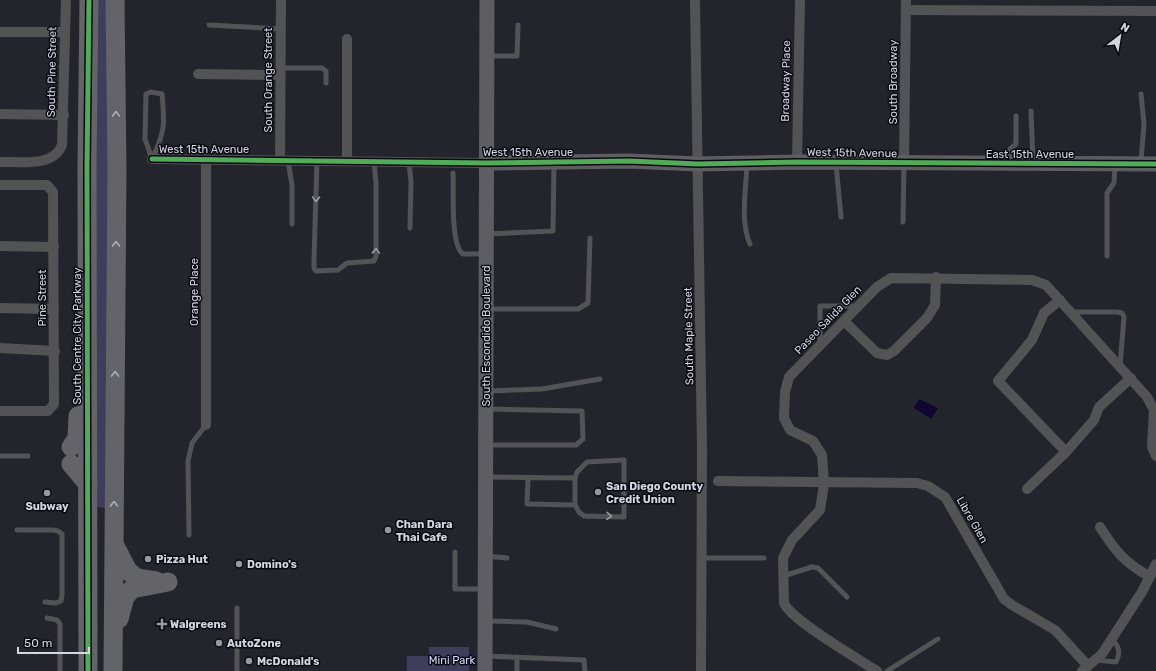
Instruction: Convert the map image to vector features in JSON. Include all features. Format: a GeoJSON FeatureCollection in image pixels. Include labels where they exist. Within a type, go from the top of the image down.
{"type":"FeatureCollection","features":[{"type":"Feature","properties":{"kind":"highway","name":"South Centre City Parkway"},"geometry":{"type":"LineString","coordinates":[[88,671],[87,295],[90,0]]}},
{"type":"Feature","properties":{"kind":"highway"},"geometry":{"type":"LineString","coordinates":[[113,671],[117,169],[115,0]]}},
{"type":"Feature","properties":{"kind":"highway"},"geometry":{"type":"LineString","coordinates":[[87,295],[79,362],[78,438],[71,456],[88,484]]}},
{"type":"Feature","properties":{"kind":"highway"},"geometry":{"type":"LineString","coordinates":[[113,543],[128,571],[137,578],[168,582],[132,589],[125,597],[113,640]]}},
{"type":"Feature","properties":{"kind":"street","name":"South Pine Street"},"geometry":{"type":"LineString","coordinates":[[0,162],[38,161],[51,158],[59,153],[62,145],[64,115],[66,0]]}},
{"type":"Feature","properties":{"kind":"street","name":"South Orange Street"},"geometry":{"type":"LineString","coordinates":[[280,0],[280,72],[284,159]]}},
{"type":"Feature","properties":{"kind":"street","name":"South Escondido Boulevard"},"geometry":{"type":"LineString","coordinates":[[485,664],[488,0]]}},
{"type":"Feature","properties":{"kind":"street","name":"South Maple Street"},"geometry":{"type":"LineString","coordinates":[[695,0],[702,448],[701,671]]}},
{"type":"Feature","properties":{"kind":"street","name":"Broadway Place"},"geometry":{"type":"LineString","coordinates":[[797,162],[800,0]]}},
{"type":"Feature","properties":{"kind":"street","name":"South Broadway"},"geometry":{"type":"LineString","coordinates":[[904,164],[906,0]]}},
{"type":"Feature","properties":{"kind":"street"},"geometry":{"type":"LineString","coordinates":[[1136,0],[1136,11]]}},
{"type":"Feature","properties":{"kind":"street"},"geometry":{"type":"LineString","coordinates":[[906,10],[1156,11]]}},
{"type":"Feature","properties":{"kind":"street"},"geometry":{"type":"LineString","coordinates":[[0,32],[65,32]]}},
{"type":"Feature","properties":{"kind":"street"},"geometry":{"type":"LineString","coordinates":[[346,39],[347,161]]}},
{"type":"Feature","properties":{"kind":"street"},"geometry":{"type":"LineString","coordinates":[[198,74],[280,72]]}},
{"type":"Feature","properties":{"kind":"street"},"geometry":{"type":"LineString","coordinates":[[0,114],[64,115]]}},
{"type":"Feature","properties":{"kind":"street","name":"West 15th Avenue"},"geometry":{"type":"LineString","coordinates":[[152,159],[284,159],[487,163],[629,161],[698,164],[797,162],[904,164]]}},
{"type":"Feature","properties":{"kind":"street","name":"Orange Place"},"geometry":{"type":"LineString","coordinates":[[206,159],[206,425]]}},
{"type":"Feature","properties":{"kind":"street","name":"East 15th Avenue"},"geometry":{"type":"LineString","coordinates":[[904,164],[1156,164]]}},
{"type":"Feature","properties":{"kind":"street","name":"Pine Street"},"geometry":{"type":"LineString","coordinates":[[0,185],[48,186],[53,192],[55,351],[54,404],[48,411],[0,411]]}},
{"type":"Feature","properties":{"kind":"street"},"geometry":{"type":"LineString","coordinates":[[0,246],[54,247]]}},
{"type":"Feature","properties":{"kind":"street","name":"Paseo Salida Glen"},"geometry":{"type":"LineString","coordinates":[[877,671],[801,621],[787,609],[784,603],[783,558],[792,540],[820,510],[824,484],[822,455],[813,441],[790,430],[784,418],[785,392],[789,377],[877,287],[891,278],[1032,280],[1046,285],[1147,396],[1154,410],[1152,447],[1156,456]]}},
{"type":"Feature","properties":{"kind":"street"},"geometry":{"type":"LineString","coordinates":[[844,321],[877,354],[887,355],[894,351],[927,318],[934,305],[936,278]]}},
{"type":"Feature","properties":{"kind":"street"},"geometry":{"type":"LineString","coordinates":[[1060,300],[1044,313],[1032,340],[998,381],[1066,452]]}},
{"type":"Feature","properties":{"kind":"street"},"geometry":{"type":"LineString","coordinates":[[0,308],[54,309]]}},
{"type":"Feature","properties":{"kind":"street"},"geometry":{"type":"LineString","coordinates":[[0,348],[55,351]]}},
{"type":"Feature","properties":{"kind":"street"},"geometry":{"type":"LineString","coordinates":[[1027,489],[1066,452],[1094,420],[1099,407],[1131,378]]}},
{"type":"Feature","properties":{"kind":"street","name":"Libre Glen"},"geometry":{"type":"LineString","coordinates":[[718,481],[824,484],[917,483],[928,486],[945,497],[1004,599],[1012,606],[1054,630],[1088,666]]}},
{"type":"Feature","properties":{"kind":"street"},"geometry":{"type":"LineString","coordinates":[[1100,527],[1116,552],[1132,567],[1150,577]]}},
{"type":"Feature","properties":{"kind":"street"},"geometry":{"type":"LineString","coordinates":[[1088,666],[1102,654],[1142,592],[1156,564]]}},
{"type":"Feature","properties":{"kind":"lane"},"geometry":{"type":"LineString","coordinates":[[209,25],[280,29]]}},
{"type":"Feature","properties":{"kind":"lane"},"geometry":{"type":"LineString","coordinates":[[487,56],[517,56],[518,25]]}},
{"type":"Feature","properties":{"kind":"lane"},"geometry":{"type":"LineString","coordinates":[[280,72],[322,68],[326,71],[326,83]]}},
{"type":"Feature","properties":{"kind":"lane"},"geometry":{"type":"LineString","coordinates":[[151,92],[162,94],[164,132],[152,159],[145,139],[146,94],[151,92]]}},
{"type":"Feature","properties":{"kind":"lane"},"geometry":{"type":"LineString","coordinates":[[1141,94],[1144,124],[1141,164]]}},
{"type":"Feature","properties":{"kind":"lane"},"geometry":{"type":"LineString","coordinates":[[1032,111],[1034,164]]}},
{"type":"Feature","properties":{"kind":"lane"},"geometry":{"type":"LineString","coordinates":[[1010,164],[1010,149],[1016,144],[1016,116]]}},
{"type":"Feature","properties":{"kind":"lane"},"geometry":{"type":"LineString","coordinates":[[284,159],[292,185],[292,224]]}},
{"type":"Feature","properties":{"kind":"lane"},"geometry":{"type":"LineString","coordinates":[[317,160],[314,259],[314,268],[316,271],[338,270],[347,263],[374,261],[376,256],[376,183],[374,161]]}},
{"type":"Feature","properties":{"kind":"lane"},"geometry":{"type":"LineString","coordinates":[[409,162],[411,182],[410,228]]}},
{"type":"Feature","properties":{"kind":"lane"},"geometry":{"type":"LineString","coordinates":[[487,234],[553,231],[554,162]]}},
{"type":"Feature","properties":{"kind":"lane"},"geometry":{"type":"LineString","coordinates":[[747,163],[745,219],[747,237],[750,244]]}},
{"type":"Feature","properties":{"kind":"lane"},"geometry":{"type":"LineString","coordinates":[[836,163],[841,217]]}},
{"type":"Feature","properties":{"kind":"lane"},"geometry":{"type":"LineString","coordinates":[[903,222],[904,164]]}},
{"type":"Feature","properties":{"kind":"lane"},"geometry":{"type":"LineString","coordinates":[[1107,256],[1107,192],[1114,183],[1115,164]]}},
{"type":"Feature","properties":{"kind":"lane"},"geometry":{"type":"LineString","coordinates":[[453,173],[454,226],[457,246],[461,252],[468,255],[487,254]]}},
{"type":"Feature","properties":{"kind":"lane"},"geometry":{"type":"LineString","coordinates":[[487,309],[578,310],[588,303],[590,238]]}},
{"type":"Feature","properties":{"kind":"lane"},"geometry":{"type":"LineString","coordinates":[[820,345],[820,306],[859,306]]}},
{"type":"Feature","properties":{"kind":"lane"},"geometry":{"type":"LineString","coordinates":[[1071,312],[1122,313],[1124,318],[1120,366]]}},
{"type":"Feature","properties":{"kind":"lane"},"geometry":{"type":"LineString","coordinates":[[486,392],[542,389],[600,379]]}},
{"type":"Feature","properties":{"kind":"lane"},"geometry":{"type":"LineString","coordinates":[[486,409],[582,411],[583,439],[576,445],[486,445]]}},
{"type":"Feature","properties":{"kind":"lane"},"geometry":{"type":"LineString","coordinates":[[189,535],[188,461],[192,443],[206,425]]}},
{"type":"Feature","properties":{"kind":"lane"},"geometry":{"type":"LineString","coordinates":[[0,456],[28,456]]}},
{"type":"Feature","properties":{"kind":"lane"},"geometry":{"type":"LineString","coordinates":[[624,460],[624,517],[584,516],[579,512],[576,506],[575,478],[577,472],[587,462],[624,460]]}},
{"type":"Feature","properties":{"kind":"lane"},"geometry":{"type":"LineString","coordinates":[[486,477],[575,478]]}},
{"type":"Feature","properties":{"kind":"lane"},"geometry":{"type":"LineString","coordinates":[[528,478],[527,504],[576,506]]}},
{"type":"Feature","properties":{"kind":"lane"},"geometry":{"type":"LineString","coordinates":[[17,530],[53,530],[62,534],[61,601],[56,603],[45,602]]}},
{"type":"Feature","properties":{"kind":"lane"},"geometry":{"type":"LineString","coordinates":[[455,552],[455,589],[485,589]]}},
{"type":"Feature","properties":{"kind":"lane"},"geometry":{"type":"LineString","coordinates":[[485,556],[507,558]]}},
{"type":"Feature","properties":{"kind":"lane"},"geometry":{"type":"LineString","coordinates":[[702,558],[764,558]]}},
{"type":"Feature","properties":{"kind":"lane"},"geometry":{"type":"LineString","coordinates":[[783,576],[812,567],[818,568],[847,597]]}},
{"type":"Feature","properties":{"kind":"lane"},"geometry":{"type":"LineString","coordinates":[[237,671],[238,608]]}},
{"type":"Feature","properties":{"kind":"lane"},"geometry":{"type":"LineString","coordinates":[[47,618],[58,620],[60,624],[60,671]]}},
{"type":"Feature","properties":{"kind":"lane"},"geometry":{"type":"LineString","coordinates":[[485,621],[527,622],[556,629]]}},
{"type":"Feature","properties":{"kind":"lane"},"geometry":{"type":"LineString","coordinates":[[887,671],[938,639]]}},
{"type":"Feature","properties":{"kind":"lane"},"geometry":{"type":"LineString","coordinates":[[1088,666],[1116,662],[1120,650],[1118,644],[1111,639]]}},
{"type":"Feature","properties":{"kind":"lane"},"geometry":{"type":"LineString","coordinates":[[485,664],[517,657],[584,660],[585,671]]}},
{"type":"Feature","properties":{"kind":"lane"},"geometry":{"type":"LineString","coordinates":[[517,657],[517,671]]}},
{"type":"Feature","properties":{"kind":"green space"},"geometry":{"type":"Polygon","coordinates":[[[95,0],[107,0],[109,22],[108,508],[93,507],[95,0]]]}},
{"type":"Feature","properties":{"kind":"green space","name":"Mini Park"},"geometry":{"type":"Polygon","coordinates":[[[429,647],[469,647],[469,671],[407,671],[407,656],[429,656],[429,647]]]}},
{"type":"Feature","properties":{"kind":"shaded area"},"geometry":{"type":"Polygon","coordinates":[[[919,399],[938,408],[931,419],[914,408],[919,399]]]}},
{"type":"Feature","properties":{"kind":"cycle path"},"geometry":{"type":"LineString","coordinates":[[88,671],[87,167],[89,0]]}},
{"type":"Feature","properties":{"kind":"cycle path"},"geometry":{"type":"LineString","coordinates":[[152,159],[487,163],[629,161],[698,164],[797,162],[1156,164]]}},
{"type":"Feature","properties":{"kind":"place","name":"San Diego County Credit Union"},"geometry":{"type":"Point","coordinates":[598,492]}},
{"type":"Feature","properties":{"kind":"place","name":"Subway"},"geometry":{"type":"Point","coordinates":[47,493]}},
{"type":"Feature","properties":{"kind":"place","name":"Chan Dara Thai Cafe"},"geometry":{"type":"Point","coordinates":[388,530]}},
{"type":"Feature","properties":{"kind":"place","name":"Pizza Hut"},"geometry":{"type":"Point","coordinates":[148,559]}},
{"type":"Feature","properties":{"kind":"place","name":"Domino's"},"geometry":{"type":"Point","coordinates":[239,564]}},
{"type":"Feature","properties":{"kind":"place","name":"Walgreens"},"geometry":{"type":"Point","coordinates":[162,624]}},
{"type":"Feature","properties":{"kind":"place","name":"AutoZone"},"geometry":{"type":"Point","coordinates":[219,643]}},
{"type":"Feature","properties":{"kind":"place","name":"McDonald's"},"geometry":{"type":"Point","coordinates":[249,661]}}]}
